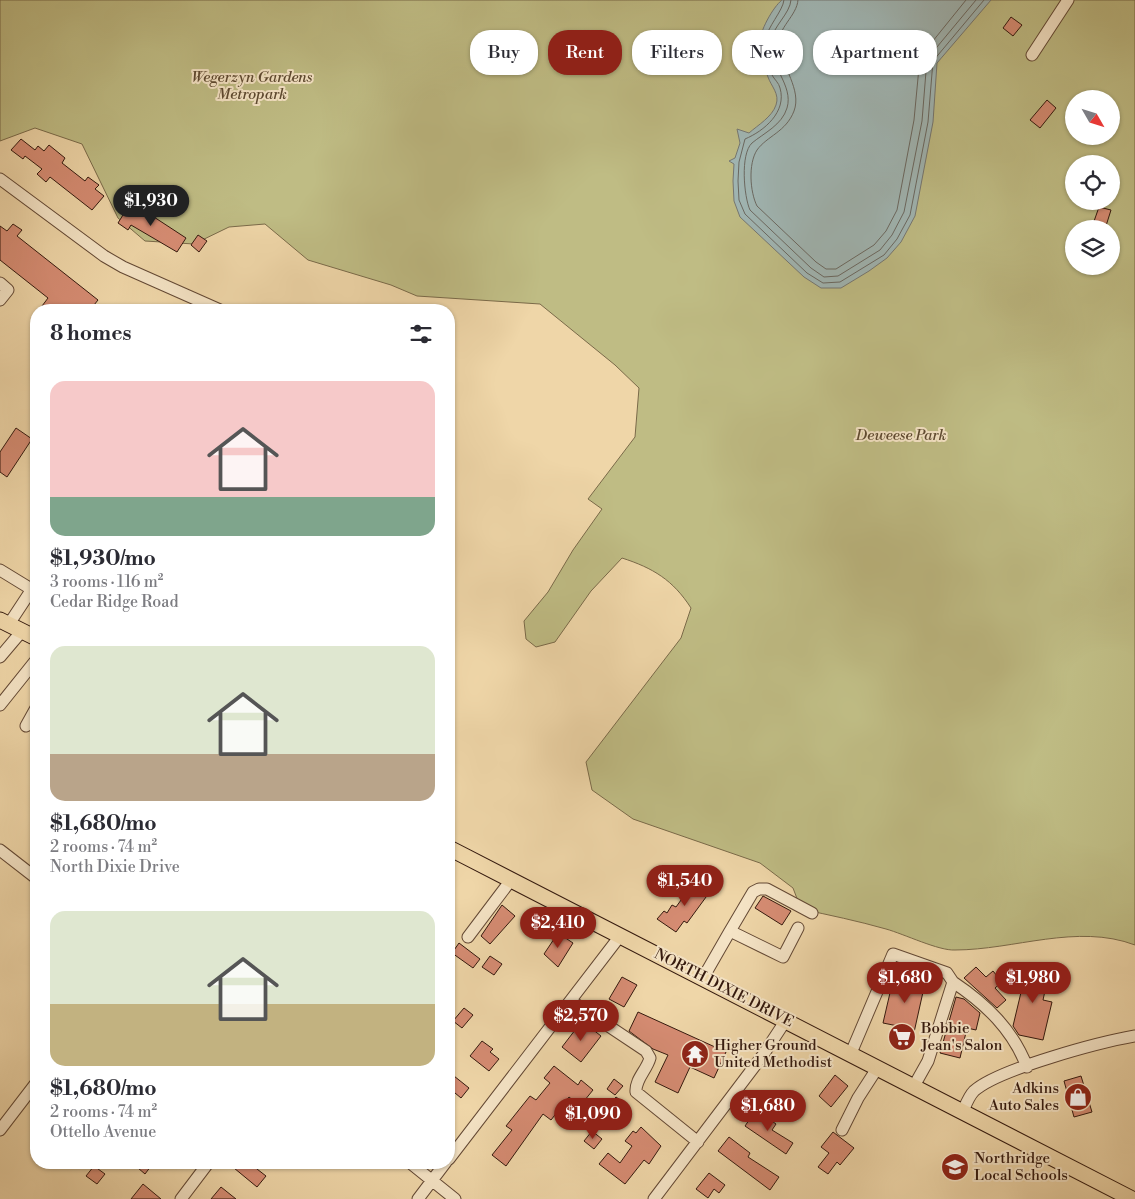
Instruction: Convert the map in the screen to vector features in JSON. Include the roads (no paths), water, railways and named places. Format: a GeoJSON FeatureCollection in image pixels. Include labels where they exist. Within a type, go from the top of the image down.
{"type":"FeatureCollection","features":[{"type":"Feature","properties":{"kind":"main road"},"geometry":{"type":"LineString","coordinates":[[10,625],[30,635]]}},
{"type":"Feature","properties":{"kind":"main road","name":"NORTH DIXIE DRIVE"},"geometry":{"type":"LineString","coordinates":[[455,852],[851,1053],[1131,1199]]}},
{"type":"Feature","properties":{"kind":"street"},"geometry":{"type":"LineString","coordinates":[[1032,54],[1068,0]]}},
{"type":"Feature","properties":{"kind":"street"},"geometry":{"type":"LineString","coordinates":[[0,179],[104,256],[123,267],[206,304]]}},
{"type":"Feature","properties":{"kind":"street"},"geometry":{"type":"LineString","coordinates":[[0,283],[8,290],[0,300]]}},
{"type":"Feature","properties":{"kind":"street"},"geometry":{"type":"LineString","coordinates":[[0,570],[30,585]]}},
{"type":"Feature","properties":{"kind":"street"},"geometry":{"type":"LineString","coordinates":[[0,657],[10,625],[30,595]]}},
{"type":"Feature","properties":{"kind":"street"},"geometry":{"type":"LineString","coordinates":[[0,705],[30,668]]}},
{"type":"Feature","properties":{"kind":"street"},"geometry":{"type":"LineString","coordinates":[[26,726],[30,719]]}},
{"type":"Feature","properties":{"kind":"street"},"geometry":{"type":"LineString","coordinates":[[0,850],[30,873]]}},
{"type":"Feature","properties":{"kind":"street"},"geometry":{"type":"LineString","coordinates":[[468,937],[511,880]]}},
{"type":"Feature","properties":{"kind":"street"},"geometry":{"type":"LineString","coordinates":[[703,978],[753,892],[759,889],[767,889],[812,912]]}},
{"type":"Feature","properties":{"kind":"street"},"geometry":{"type":"LineString","coordinates":[[730,931],[783,957],[798,928]]}},
{"type":"Feature","properties":{"kind":"street"},"geometry":{"type":"LineString","coordinates":[[455,1151],[620,936]]}},
{"type":"Feature","properties":{"kind":"street"},"geometry":{"type":"LineString","coordinates":[[851,1053],[893,954],[947,973],[954,982],[980,1000],[1018,1045],[1027,1067]]}},
{"type":"Feature","properties":{"kind":"street"},"geometry":{"type":"LineString","coordinates":[[914,1086],[928,1061],[954,982]]}},
{"type":"Feature","properties":{"kind":"street"},"geometry":{"type":"LineString","coordinates":[[572,1001],[646,1050],[650,1058],[636,1085],[636,1092],[698,1142]]}},
{"type":"Feature","properties":{"kind":"street"},"geometry":{"type":"LineString","coordinates":[[654,1199],[763,1055],[786,1020]]}},
{"type":"Feature","properties":{"kind":"street"},"geometry":{"type":"LineString","coordinates":[[963,1111],[976,1088],[1070,1052],[1135,1036]]}},
{"type":"Feature","properties":{"kind":"street"},"geometry":{"type":"LineString","coordinates":[[842,1130],[858,1098],[878,1068]]}},
{"type":"Feature","properties":{"kind":"street"},"geometry":{"type":"LineString","coordinates":[[0,1130],[30,1091]]}},
{"type":"Feature","properties":{"kind":"street"},"geometry":{"type":"LineString","coordinates":[[181,1199],[204,1169]]}},
{"type":"Feature","properties":{"kind":"street"},"geometry":{"type":"LineString","coordinates":[[418,1169],[455,1199]]}},
{"type":"Feature","properties":{"kind":"street"},"geometry":{"type":"LineString","coordinates":[[418,1199],[441,1169]]}},
{"type":"Feature","properties":{"kind":"water"},"geometry":{"type":"Polygon","coordinates":[[[782,0],[991,0],[937,63],[937,30],[813,30],[813,75],[936,75],[933,122],[915,216],[901,242],[887,258],[841,288],[821,288],[804,277],[740,217],[734,201],[734,164],[729,161],[735,158],[740,143],[737,129],[749,133],[768,117],[774,109],[777,97],[767,75],[803,75],[803,30],[763,30],[775,8],[782,0]]]}},
{"type":"Feature","properties":{"kind":"place","name":"Bobbie Jean's Salon"},"geometry":{"type":"Point","coordinates":[902,1037]}},
{"type":"Feature","properties":{"kind":"place","name":"Higher Ground United Methodist"},"geometry":{"type":"Point","coordinates":[695,1054]}},
{"type":"Feature","properties":{"kind":"place","name":"Adkins Auto Sales"},"geometry":{"type":"Point","coordinates":[1078,1097]}},
{"type":"Feature","properties":{"kind":"place","name":"Northridge Local Schools"},"geometry":{"type":"Point","coordinates":[955,1167]}},
{"type":"Feature","properties":{"kind":"park label","name":"Wegerzyn Gardens Metropark"},"geometry":{"type":"Point","coordinates":[252,86]}},
{"type":"Feature","properties":{"kind":"park label","name":"Deweese Park"},"geometry":{"type":"Point","coordinates":[901,435]}}]}
